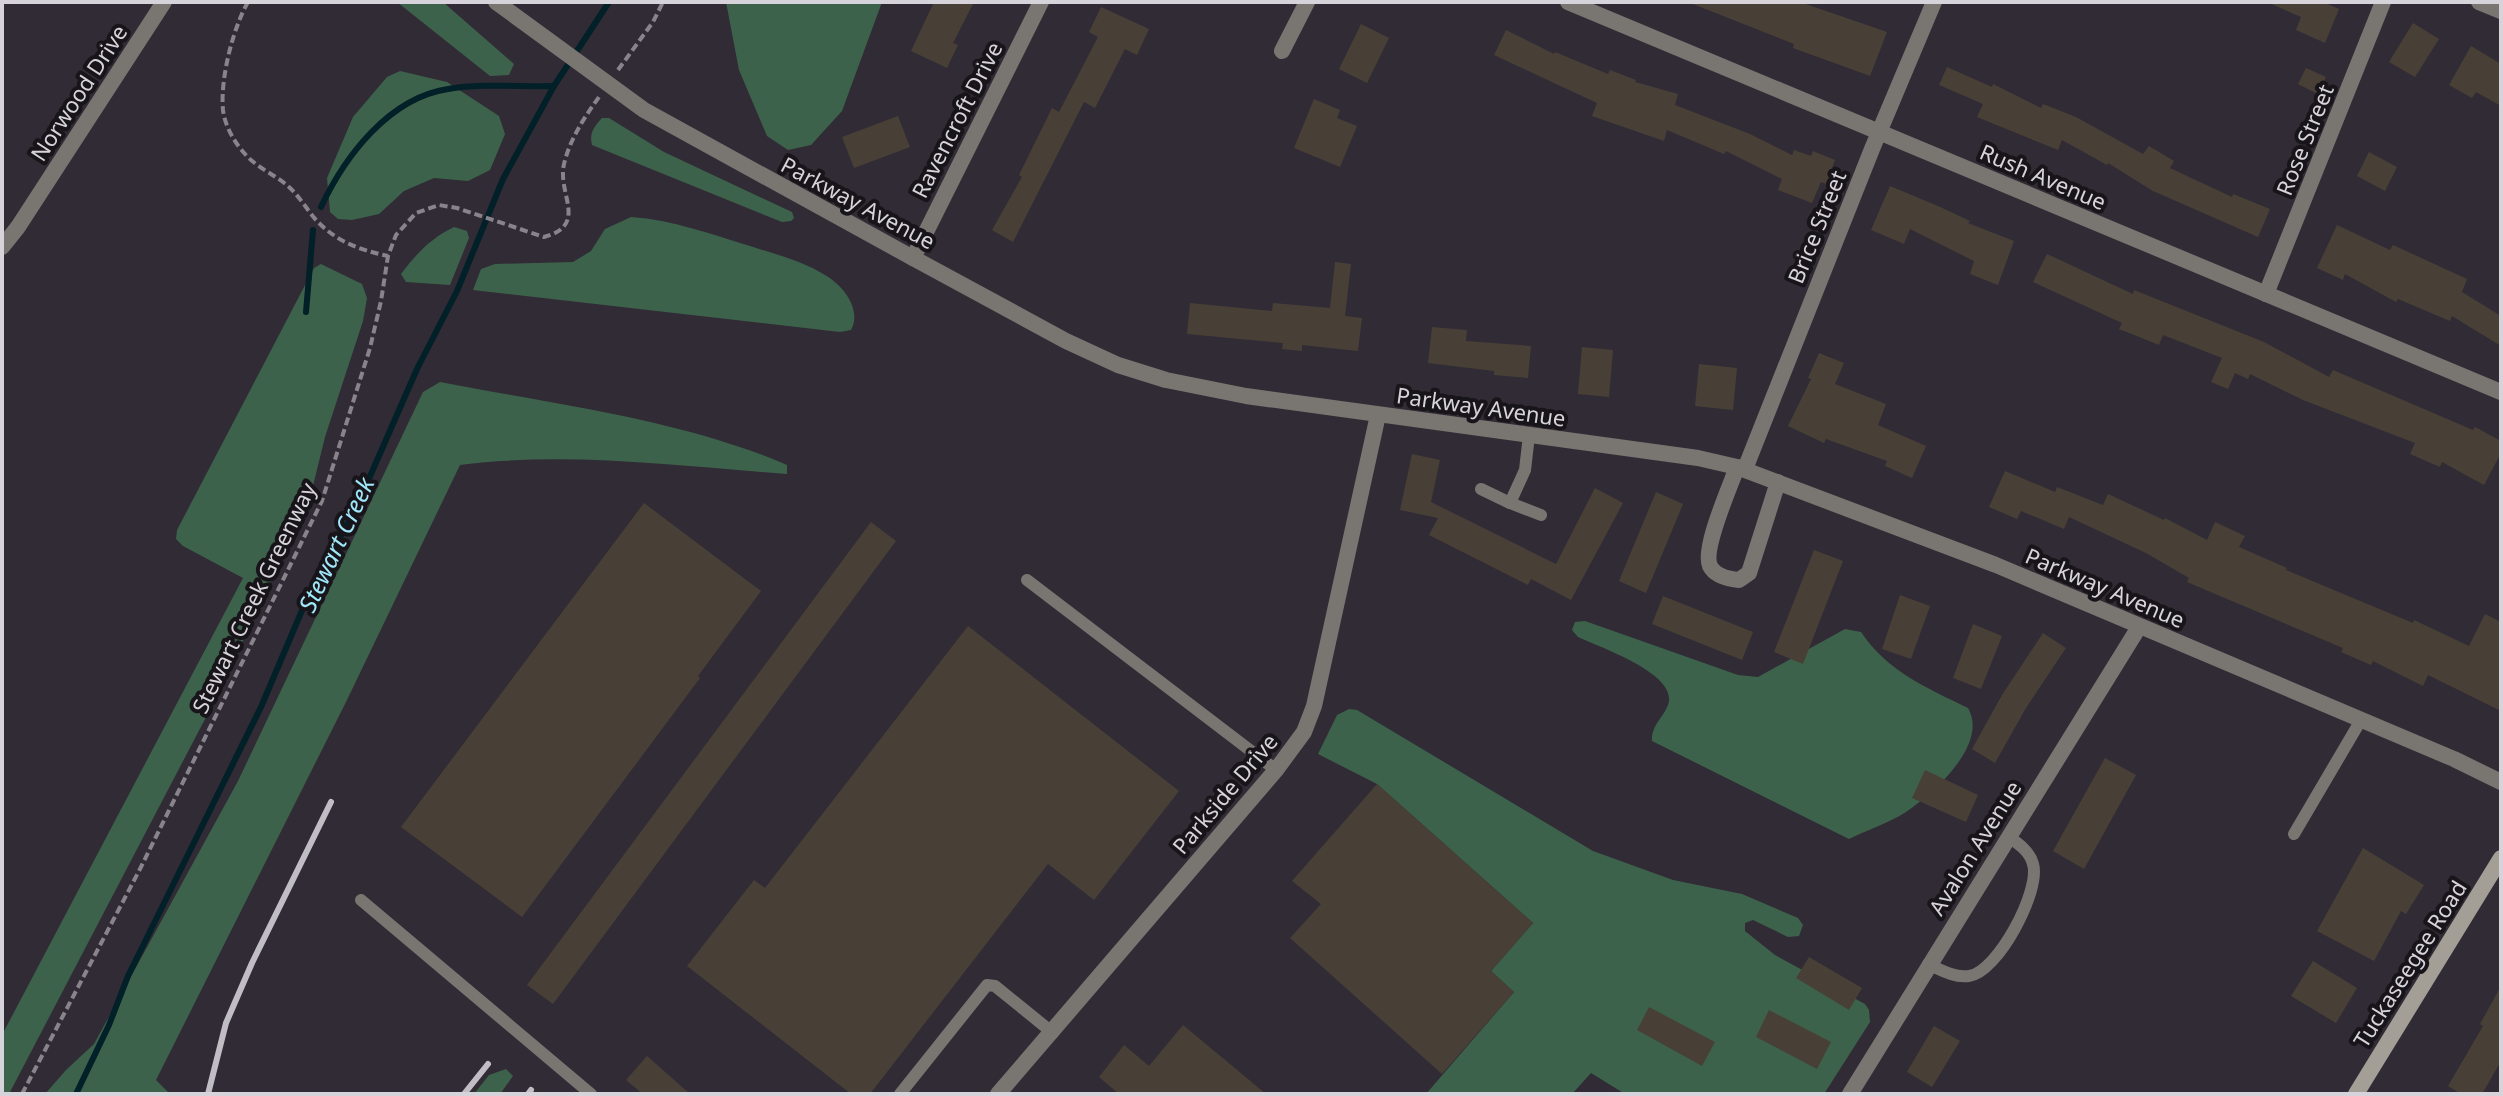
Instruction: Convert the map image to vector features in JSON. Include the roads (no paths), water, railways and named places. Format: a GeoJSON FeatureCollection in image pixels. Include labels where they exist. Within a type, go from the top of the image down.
{"type":"FeatureCollection","features":[{"type":"Feature","properties":{"kind":"main road","name":"Tuckaseegee Road"},"geometry":{"type":"LineString","coordinates":[[2356,1094],[2501,858]]}},
{"type":"Feature","properties":{"kind":"street","name":"Norwood Drive"},"geometry":{"type":"LineString","coordinates":[[2,247],[164,2]]}},
{"type":"Feature","properties":{"kind":"street","name":"Ravencroft Drive"},"geometry":{"type":"LineString","coordinates":[[913,258],[1041,2]]}},
{"type":"Feature","properties":{"kind":"street"},"geometry":{"type":"LineString","coordinates":[[1282,51],[1307,2]]}},
{"type":"Feature","properties":{"kind":"street","name":"Rush Avenue"},"geometry":{"type":"LineString","coordinates":[[1568,2],[2501,392]]}},
{"type":"Feature","properties":{"kind":"street","name":"Brice Street"},"geometry":{"type":"LineString","coordinates":[[1778,482],[1749,573],[1739,580],[1714,571],[1709,565],[1711,541],[1934,2]]}},
{"type":"Feature","properties":{"kind":"street","name":"Rose Street"},"geometry":{"type":"LineString","coordinates":[[2266,294],[2383,2]]}},
{"type":"Feature","properties":{"kind":"street"},"geometry":{"type":"LineString","coordinates":[[2479,2],[2501,11]]}},
{"type":"Feature","properties":{"kind":"street","name":"Parkway Avenue"},"geometry":{"type":"LineString","coordinates":[[499,4],[644,110],[1066,341],[1118,365],[1166,380],[1246,396],[1698,458],[1741,468],[1996,565],[2501,782]]}},
{"type":"Feature","properties":{"kind":"street","name":"Parkside Drive"},"geometry":{"type":"LineString","coordinates":[[998,1094],[1276,770],[1304,732],[1314,706],[1378,415]]}},
{"type":"Feature","properties":{"kind":"street","name":"Avalon Avenue"},"geometry":{"type":"LineString","coordinates":[[1850,1094],[2139,627]]}},
{"type":"Feature","properties":{"kind":"lane"},"geometry":{"type":"LineString","coordinates":[[1510,503],[1525,470],[1529,435]]}},
{"type":"Feature","properties":{"kind":"lane"},"geometry":{"type":"LineString","coordinates":[[1481,489],[1541,515]]}},
{"type":"Feature","properties":{"kind":"lane"},"geometry":{"type":"LineString","coordinates":[[1027,580],[1276,770]]}},
{"type":"Feature","properties":{"kind":"lane"},"geometry":{"type":"LineString","coordinates":[[2294,834],[2361,720]]}},
{"type":"Feature","properties":{"kind":"lane"},"geometry":{"type":"LineString","coordinates":[[1928,964],[1959,977],[1972,976],[1984,970],[2006,942],[2022,914],[2034,878],[2028,853],[2009,837]]}},
{"type":"Feature","properties":{"kind":"lane"},"geometry":{"type":"LineString","coordinates":[[361,900],[591,1094]]}},
{"type":"Feature","properties":{"kind":"lane"},"geometry":{"type":"LineString","coordinates":[[900,1094],[987,985],[995,986],[1053,1033]]}},
{"type":"Feature","properties":{"kind":"waterway","name":"Stewart Creek"},"geometry":{"type":"LineString","coordinates":[[76,1094],[128,976],[261,707],[306,601],[357,506],[417,369],[457,291],[503,179],[554,86],[609,2]]}},
{"type":"Feature","properties":{"kind":"waterway"},"geometry":{"type":"LineString","coordinates":[[321,207],[343,168],[371,132],[407,104],[427,95],[461,87],[554,86]]}},
{"type":"Feature","properties":{"kind":"waterway"},"geometry":{"type":"LineString","coordinates":[[306,312],[313,230]]}},
{"type":"Feature","properties":{"kind":"railway"},"geometry":{"type":"LineString","coordinates":[[208,1094],[226,1023],[331,802]]}},
{"type":"Feature","properties":{"kind":"railway"},"geometry":{"type":"LineString","coordinates":[[464,1094],[488,1064]]}},
{"type":"Feature","properties":{"kind":"railway"},"geometry":{"type":"LineString","coordinates":[[528,1094],[531,1090]]}}]}
